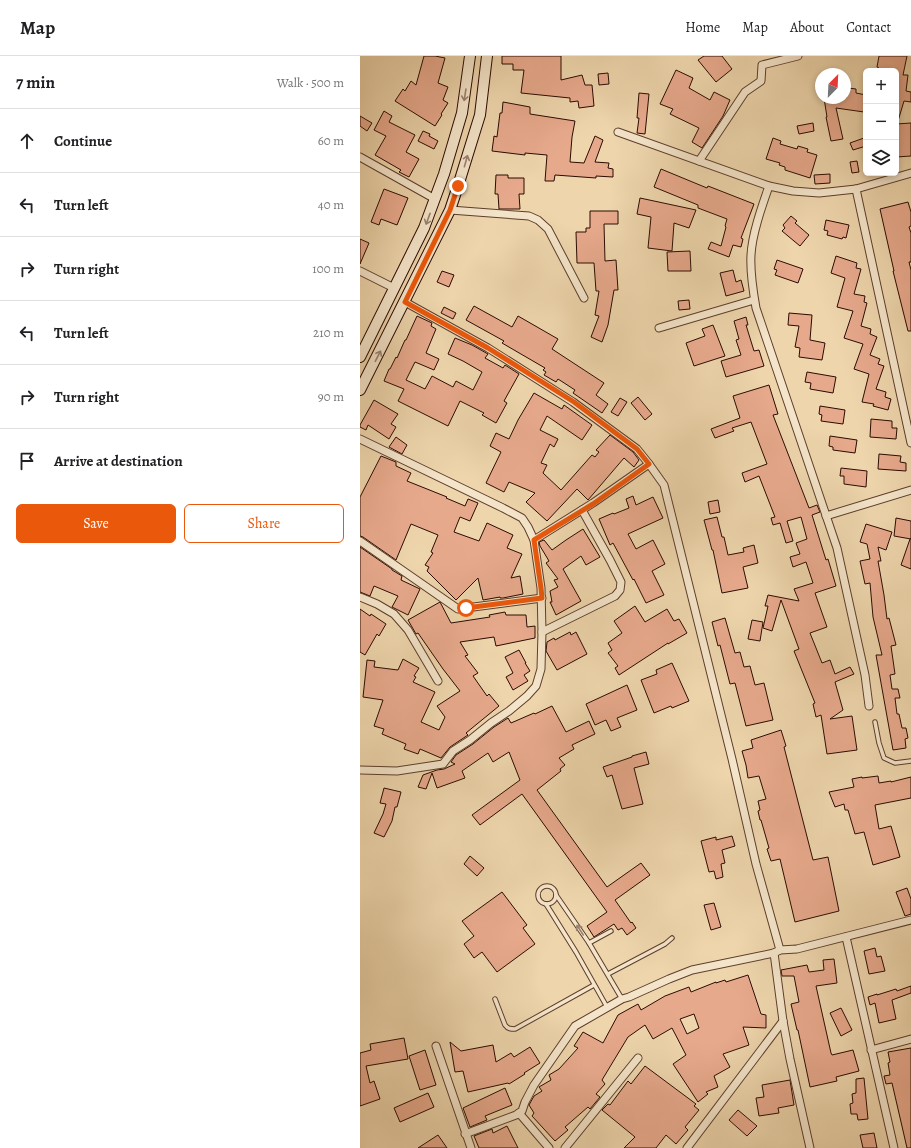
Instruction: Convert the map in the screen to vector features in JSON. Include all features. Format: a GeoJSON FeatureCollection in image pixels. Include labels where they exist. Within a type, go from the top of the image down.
{"type":"FeatureCollection","features":[{"type":"Feature","properties":{"kind":"main road"},"geometry":{"type":"LineString","coordinates":[[360,357],[424,228],[435,199],[462,113],[470,56]]}},
{"type":"Feature","properties":{"kind":"main road"},"geometry":{"type":"LineString","coordinates":[[360,390],[450,210],[480,115],[487,56]]}},
{"type":"Feature","properties":{"kind":"street"},"geometry":{"type":"LineString","coordinates":[[699,161],[745,92],[761,81],[762,65],[798,56]]}},
{"type":"Feature","properties":{"kind":"street"},"geometry":{"type":"LineString","coordinates":[[618,132],[769,186],[793,191],[819,193],[856,189],[911,173]]}},
{"type":"Feature","properties":{"kind":"street"},"geometry":{"type":"LineString","coordinates":[[360,157],[435,199]]}},
{"type":"Feature","properties":{"kind":"street"},"geometry":{"type":"LineString","coordinates":[[769,186],[756,227],[751,254],[754,300],[837,548],[865,675],[869,706]]}},
{"type":"Feature","properties":{"kind":"street"},"geometry":{"type":"LineString","coordinates":[[856,189],[911,442]]}},
{"type":"Feature","properties":{"kind":"street"},"geometry":{"type":"LineString","coordinates":[[450,210],[529,216],[538,220],[548,229],[584,298]]}},
{"type":"Feature","properties":{"kind":"street"},"geometry":{"type":"LineString","coordinates":[[360,271],[394,288]]}},
{"type":"Feature","properties":{"kind":"street"},"geometry":{"type":"LineString","coordinates":[[660,328],[754,300]]}},
{"type":"Feature","properties":{"kind":"street"},"geometry":{"type":"LineString","coordinates":[[405,302],[488,348],[574,402],[637,449],[664,485],[732,758],[777,951],[783,1021],[790,1060],[810,1148]]}},
{"type":"Feature","properties":{"kind":"street"},"geometry":{"type":"LineString","coordinates":[[360,439],[522,518],[534,540],[542,598],[541,669],[536,686],[527,696],[470,740],[453,751],[443,764],[397,771],[360,770]]}},
{"type":"Feature","properties":{"kind":"street"},"geometry":{"type":"LineString","coordinates":[[534,540],[582,510],[649,464]]}},
{"type":"Feature","properties":{"kind":"street"},"geometry":{"type":"LineString","coordinates":[[826,516],[911,490]]}},
{"type":"Feature","properties":{"kind":"street"},"geometry":{"type":"LineString","coordinates":[[542,632],[615,596],[620,590],[621,582],[582,510]]}},
{"type":"Feature","properties":{"kind":"street"},"geometry":{"type":"LineString","coordinates":[[360,541],[458,609],[542,598]]}},
{"type":"Feature","properties":{"kind":"street"},"geometry":{"type":"LineString","coordinates":[[360,596],[394,614],[408,630],[438,681]]}},
{"type":"Feature","properties":{"kind":"street"},"geometry":{"type":"LineString","coordinates":[[465,1134],[516,1115],[522,1111],[534,1085],[575,1026],[622,999],[668,978],[692,970],[797,948],[911,920]]}},
{"type":"Feature","properties":{"kind":"street"},"geometry":{"type":"LineString","coordinates":[[846,936],[894,1148]]}},
{"type":"Feature","properties":{"kind":"street"},"geometry":{"type":"LineString","coordinates":[[687,1148],[783,1021]]}},
{"type":"Feature","properties":{"kind":"street"},"geometry":{"type":"LineString","coordinates":[[871,1050],[911,1039]]}},
{"type":"Feature","properties":{"kind":"street"},"geometry":{"type":"LineString","coordinates":[[436,1046],[470,1148]]}},
{"type":"Feature","properties":{"kind":"street"},"geometry":{"type":"LineString","coordinates":[[565,1148],[638,1058]]}},
{"type":"Feature","properties":{"kind":"street"},"geometry":{"type":"LineString","coordinates":[[519,1113],[549,1148]]}},
{"type":"Feature","properties":{"kind":"lane"},"geometry":{"type":"LineString","coordinates":[[875,722],[879,743],[884,758],[895,763],[911,761]]}},
{"type":"Feature","properties":{"kind":"lane"},"geometry":{"type":"LineString","coordinates":[[607,1007],[576,952],[546,904],[539,900],[538,892],[544,887],[548,886],[555,891],[556,895],[589,943],[622,999]]}},
{"type":"Feature","properties":{"kind":"lane"},"geometry":{"type":"LineString","coordinates":[[546,904],[553,902],[556,895]]}},
{"type":"Feature","properties":{"kind":"lane"},"geometry":{"type":"LineString","coordinates":[[589,943],[611,930]]}},
{"type":"Feature","properties":{"kind":"lane"},"geometry":{"type":"LineString","coordinates":[[608,974],[665,944],[672,938]]}},
{"type":"Feature","properties":{"kind":"lane"},"geometry":{"type":"LineString","coordinates":[[495,998],[507,1028],[516,1029],[594,985]]}},
{"type":"Feature","properties":{"kind":"building"},"geometry":{"type":"Polygon","coordinates":[[[424,56],[445,58],[438,83],[448,87],[443,100],[448,103],[435,126],[395,101],[403,89],[405,91],[411,81],[416,85],[424,56]]]}},
{"type":"Feature","properties":{"kind":"building"},"geometry":{"type":"Polygon","coordinates":[[[502,56],[561,56],[561,80],[582,75],[585,85],[592,85],[594,106],[579,108],[578,101],[570,102],[570,98],[521,93],[524,70],[513,70],[513,64],[502,64],[502,56]]]}},
{"type":"Feature","properties":{"kind":"building"},"geometry":{"type":"Polygon","coordinates":[[[704,56],[722,56],[732,69],[716,82],[698,60],[704,56]]]}},
{"type":"Feature","properties":{"kind":"building"},"geometry":{"type":"Polygon","coordinates":[[[879,56],[907,56],[903,75],[908,75],[906,91],[911,92],[911,102],[904,101],[899,118],[899,68],[877,67],[879,56]]]}},
{"type":"Feature","properties":{"kind":"building"},"geometry":{"type":"Polygon","coordinates":[[[676,70],[693,78],[689,88],[710,100],[714,92],[730,100],[723,116],[702,148],[692,142],[699,128],[670,114],[673,109],[660,104],[676,70]]]}},
{"type":"Feature","properties":{"kind":"building"},"geometry":{"type":"Polygon","coordinates":[[[608,73],[609,84],[599,85],[598,74],[608,73]]]}},
{"type":"Feature","properties":{"kind":"building"},"geometry":{"type":"Polygon","coordinates":[[[851,88],[856,89],[856,93],[863,94],[863,112],[836,108],[843,139],[831,141],[825,104],[851,104],[851,88]]]}},
{"type":"Feature","properties":{"kind":"building"},"geometry":{"type":"Polygon","coordinates":[[[639,93],[649,94],[645,134],[637,133],[639,118],[637,118],[639,93]]]}},
{"type":"Feature","properties":{"kind":"building"},"geometry":{"type":"Polygon","coordinates":[[[503,102],[530,107],[530,114],[575,121],[570,162],[584,163],[595,136],[603,140],[595,162],[609,163],[608,168],[613,169],[613,177],[596,176],[596,178],[555,175],[554,181],[545,181],[547,155],[525,153],[525,155],[492,151],[494,136],[497,137],[503,102]]]}},
{"type":"Feature","properties":{"kind":"building"},"geometry":{"type":"Polygon","coordinates":[[[384,111],[392,116],[389,122],[415,135],[406,152],[419,159],[409,177],[399,172],[401,170],[375,155],[386,136],[374,130],[384,111]]]}},
{"type":"Feature","properties":{"kind":"building"},"geometry":{"type":"Polygon","coordinates":[[[360,116],[372,123],[367,131],[360,126],[360,116]]]}},
{"type":"Feature","properties":{"kind":"building"},"geometry":{"type":"Polygon","coordinates":[[[813,123],[814,131],[799,134],[797,126],[813,123]]]}},
{"type":"Feature","properties":{"kind":"building"},"geometry":{"type":"Polygon","coordinates":[[[911,123],[911,156],[899,157],[899,124],[911,123]]]}},
{"type":"Feature","properties":{"kind":"building"},"geometry":{"type":"Polygon","coordinates":[[[423,131],[430,134],[429,136],[438,141],[434,149],[418,141],[423,131]]]}},
{"type":"Feature","properties":{"kind":"building"},"geometry":{"type":"Polygon","coordinates":[[[773,138],[781,141],[780,144],[797,149],[798,146],[808,149],[807,152],[817,155],[810,178],[785,170],[785,167],[779,165],[780,163],[766,159],[773,138]]]}},
{"type":"Feature","properties":{"kind":"building"},"geometry":{"type":"Polygon","coordinates":[[[863,138],[863,147],[853,150],[850,143],[863,138]]]}},
{"type":"Feature","properties":{"kind":"building"},"geometry":{"type":"Polygon","coordinates":[[[857,161],[859,172],[852,173],[850,162],[857,161]]]}},
{"type":"Feature","properties":{"kind":"building"},"geometry":{"type":"Polygon","coordinates":[[[661,169],[707,188],[708,186],[754,204],[741,238],[743,239],[741,247],[733,245],[729,257],[708,249],[711,242],[721,246],[727,219],[698,208],[698,205],[654,187],[661,169]]]}},
{"type":"Feature","properties":{"kind":"building"},"geometry":{"type":"Polygon","coordinates":[[[830,174],[830,183],[815,184],[814,175],[830,174]]]}},
{"type":"Feature","properties":{"kind":"building"},"geometry":{"type":"Polygon","coordinates":[[[496,175],[508,175],[508,178],[524,178],[524,194],[519,194],[520,209],[499,209],[498,194],[495,194],[496,175]]]}},
{"type":"Feature","properties":{"kind":"building"},"geometry":{"type":"Polygon","coordinates":[[[384,189],[408,198],[397,225],[381,219],[379,225],[371,222],[384,189]]]}},
{"type":"Feature","properties":{"kind":"building"},"geometry":{"type":"Polygon","coordinates":[[[640,198],[696,210],[689,228],[674,223],[672,251],[648,248],[651,217],[637,214],[640,198]]]}},
{"type":"Feature","properties":{"kind":"building"},"geometry":{"type":"Polygon","coordinates":[[[908,202],[911,212],[911,226],[909,227],[911,233],[911,262],[909,262],[911,270],[911,331],[908,331],[880,209],[908,202]]]}},
{"type":"Feature","properties":{"kind":"building"},"geometry":{"type":"Polygon","coordinates":[[[590,211],[618,211],[618,224],[604,224],[605,261],[616,260],[618,290],[614,290],[608,325],[602,342],[591,337],[599,316],[595,315],[599,291],[596,291],[594,263],[577,263],[576,232],[586,232],[586,228],[590,228],[590,211]]]}},
{"type":"Feature","properties":{"kind":"building"},"geometry":{"type":"Polygon","coordinates":[[[791,216],[797,221],[795,223],[809,235],[800,246],[782,231],[785,228],[783,225],[791,216]]]}},
{"type":"Feature","properties":{"kind":"building"},"geometry":{"type":"Polygon","coordinates":[[[826,220],[849,225],[846,238],[843,237],[842,239],[827,235],[828,231],[824,230],[826,220]]]}},
{"type":"Feature","properties":{"kind":"building"},"geometry":{"type":"Polygon","coordinates":[[[360,239],[369,243],[360,264],[360,239]]]}},
{"type":"Feature","properties":{"kind":"building"},"geometry":{"type":"Polygon","coordinates":[[[690,251],[691,271],[668,271],[667,252],[690,251]]]}},
{"type":"Feature","properties":{"kind":"building"},"geometry":{"type":"Polygon","coordinates":[[[836,256],[857,263],[856,268],[861,269],[854,294],[865,296],[864,302],[867,303],[861,326],[871,329],[870,334],[877,337],[870,355],[880,359],[878,364],[884,366],[876,389],[886,392],[885,397],[891,399],[888,410],[873,406],[874,404],[862,402],[869,374],[854,369],[863,344],[844,338],[853,311],[837,307],[845,278],[831,273],[836,256]]]}},
{"type":"Feature","properties":{"kind":"building"},"geometry":{"type":"Polygon","coordinates":[[[777,260],[803,269],[798,283],[775,275],[777,270],[774,269],[777,260]]]}},
{"type":"Feature","properties":{"kind":"building"},"geometry":{"type":"Polygon","coordinates":[[[733,270],[736,282],[741,280],[744,291],[726,296],[720,273],[733,270]]]}},
{"type":"Feature","properties":{"kind":"building"},"geometry":{"type":"Polygon","coordinates":[[[442,271],[454,275],[449,287],[437,282],[442,271]]]}},
{"type":"Feature","properties":{"kind":"building"},"geometry":{"type":"Polygon","coordinates":[[[689,300],[690,309],[679,310],[678,301],[689,300]]]}},
{"type":"Feature","properties":{"kind":"building"},"geometry":{"type":"Polygon","coordinates":[[[474,306],[512,327],[518,316],[558,339],[552,349],[604,383],[596,395],[608,404],[602,413],[573,393],[575,390],[558,379],[556,382],[544,375],[546,372],[543,370],[545,368],[502,343],[504,341],[466,320],[474,306]]]}},
{"type":"Feature","properties":{"kind":"building"},"geometry":{"type":"Polygon","coordinates":[[[444,307],[456,313],[453,319],[441,313],[444,307]]]}},
{"type":"Feature","properties":{"kind":"building"},"geometry":{"type":"Polygon","coordinates":[[[789,313],[812,315],[810,340],[825,343],[822,360],[799,357],[800,348],[795,347],[799,326],[788,325],[789,313]]]}},
{"type":"Feature","properties":{"kind":"building"},"geometry":{"type":"Polygon","coordinates":[[[417,316],[432,323],[431,326],[436,329],[426,353],[439,359],[434,370],[415,362],[406,380],[425,389],[432,376],[453,387],[456,381],[473,390],[482,372],[448,354],[455,338],[488,354],[485,358],[503,368],[505,365],[519,374],[504,401],[507,403],[496,423],[482,415],[484,413],[460,401],[448,426],[398,401],[404,389],[384,381],[417,316]]]}},
{"type":"Feature","properties":{"kind":"building"},"geometry":{"type":"Polygon","coordinates":[[[746,317],[748,325],[746,325],[754,351],[759,350],[764,366],[726,377],[721,361],[741,355],[736,340],[739,339],[734,321],[746,317]]]}},
{"type":"Feature","properties":{"kind":"building"},"geometry":{"type":"Polygon","coordinates":[[[713,325],[725,356],[694,366],[686,343],[705,336],[702,329],[713,325]]]}},
{"type":"Feature","properties":{"kind":"building"},"geometry":{"type":"Polygon","coordinates":[[[807,372],[836,377],[833,393],[810,389],[811,383],[805,382],[807,372]]]}},
{"type":"Feature","properties":{"kind":"building"},"geometry":{"type":"Polygon","coordinates":[[[769,385],[778,414],[773,415],[809,508],[817,505],[820,512],[812,515],[836,586],[815,593],[827,627],[810,633],[822,663],[830,660],[835,674],[850,667],[854,674],[835,682],[843,710],[830,719],[852,716],[857,750],[827,754],[821,715],[816,717],[813,704],[815,703],[794,651],[799,649],[781,600],[772,631],[763,628],[768,606],[765,606],[768,595],[799,601],[794,589],[813,583],[806,562],[793,567],[790,557],[800,554],[796,543],[807,539],[801,517],[787,521],[793,541],[786,543],[780,523],[773,525],[771,518],[775,517],[759,476],[745,482],[742,473],[767,464],[751,422],[732,428],[734,431],[715,438],[711,429],[740,418],[733,396],[769,385]]]}},
{"type":"Feature","properties":{"kind":"building"},"geometry":{"type":"Polygon","coordinates":[[[534,393],[562,409],[564,405],[592,425],[582,440],[547,416],[540,430],[558,439],[554,447],[550,444],[541,463],[547,465],[543,473],[561,490],[592,455],[595,457],[599,452],[596,450],[610,435],[633,452],[639,460],[634,467],[624,458],[588,500],[577,489],[547,521],[526,502],[535,493],[509,482],[504,492],[486,483],[501,452],[490,446],[496,433],[509,439],[534,393]]]}},
{"type":"Feature","properties":{"kind":"building"},"geometry":{"type":"Polygon","coordinates":[[[638,397],[652,414],[645,420],[631,403],[638,397]]]}},
{"type":"Feature","properties":{"kind":"building"},"geometry":{"type":"Polygon","coordinates":[[[620,398],[627,402],[618,416],[611,412],[620,398]]]}},
{"type":"Feature","properties":{"kind":"building"},"geometry":{"type":"Polygon","coordinates":[[[374,400],[398,414],[391,424],[396,427],[389,439],[368,425],[366,430],[360,427],[374,400]]]}},
{"type":"Feature","properties":{"kind":"building"},"geometry":{"type":"Polygon","coordinates":[[[820,406],[845,410],[843,424],[821,421],[822,415],[819,414],[820,406]]]}},
{"type":"Feature","properties":{"kind":"building"},"geometry":{"type":"Polygon","coordinates":[[[871,419],[892,421],[892,428],[897,428],[896,439],[870,437],[871,419]]]}},
{"type":"Feature","properties":{"kind":"building"},"geometry":{"type":"Polygon","coordinates":[[[830,436],[857,440],[855,453],[833,450],[833,447],[829,446],[830,436]]]}},
{"type":"Feature","properties":{"kind":"building"},"geometry":{"type":"Polygon","coordinates":[[[396,437],[407,445],[402,454],[389,447],[396,437]]]}},
{"type":"Feature","properties":{"kind":"building"},"geometry":{"type":"Polygon","coordinates":[[[879,454],[901,456],[900,462],[906,463],[906,471],[878,469],[879,454]]]}},
{"type":"Feature","properties":{"kind":"building"},"geometry":{"type":"Polygon","coordinates":[[[381,456],[396,462],[396,466],[411,473],[407,481],[465,506],[468,499],[478,503],[470,521],[460,517],[454,532],[479,541],[487,523],[513,535],[507,548],[522,554],[511,578],[520,576],[523,594],[483,600],[478,578],[456,600],[427,571],[429,567],[425,565],[433,553],[431,552],[438,535],[411,524],[396,560],[360,536],[360,497],[381,456]]]}},
{"type":"Feature","properties":{"kind":"building"},"geometry":{"type":"Polygon","coordinates":[[[841,468],[867,471],[866,487],[844,484],[844,476],[840,476],[841,468]]]}},
{"type":"Feature","properties":{"kind":"building"},"geometry":{"type":"Polygon","coordinates":[[[633,496],[636,505],[653,497],[663,518],[628,534],[636,549],[653,540],[665,564],[652,571],[664,595],[646,603],[613,543],[610,545],[599,519],[629,508],[626,499],[633,496]]]}},
{"type":"Feature","properties":{"kind":"building"},"geometry":{"type":"Polygon","coordinates":[[[718,500],[720,512],[710,514],[708,502],[718,500]]]}},
{"type":"Feature","properties":{"kind":"building"},"geometry":{"type":"Polygon","coordinates":[[[717,517],[728,555],[744,552],[743,548],[754,545],[758,563],[743,567],[748,588],[722,593],[713,550],[704,520],[717,517]]]}},
{"type":"Feature","properties":{"kind":"building"},"geometry":{"type":"Polygon","coordinates":[[[896,518],[911,521],[911,539],[894,536],[896,518]]]}},
{"type":"Feature","properties":{"kind":"building"},"geometry":{"type":"Polygon","coordinates":[[[866,524],[892,532],[886,550],[878,547],[881,561],[878,561],[887,619],[889,618],[896,645],[891,646],[895,674],[890,675],[892,689],[898,689],[900,698],[895,698],[897,714],[899,714],[902,728],[906,728],[908,738],[905,739],[906,748],[893,750],[876,655],[882,655],[873,617],[870,583],[865,584],[860,561],[870,559],[867,544],[860,542],[866,524]]]}},
{"type":"Feature","properties":{"kind":"building"},"geometry":{"type":"Polygon","coordinates":[[[583,529],[600,557],[586,565],[581,556],[563,569],[581,601],[556,615],[550,602],[552,602],[550,591],[558,587],[554,580],[558,579],[546,563],[549,561],[539,542],[544,540],[552,550],[583,529]]]}},
{"type":"Feature","properties":{"kind":"building"},"geometry":{"type":"Polygon","coordinates":[[[911,539],[911,569],[901,565],[911,539]]]}},
{"type":"Feature","properties":{"kind":"building"},"geometry":{"type":"Polygon","coordinates":[[[360,547],[402,576],[401,580],[420,589],[408,615],[392,607],[398,596],[374,586],[370,596],[360,592],[360,547]]]}},
{"type":"Feature","properties":{"kind":"building"},"geometry":{"type":"Polygon","coordinates":[[[440,602],[451,623],[490,617],[489,615],[505,612],[506,615],[526,615],[527,627],[535,626],[535,638],[496,646],[494,637],[460,642],[468,655],[465,656],[478,673],[473,676],[487,696],[489,694],[499,706],[466,733],[468,735],[450,747],[441,758],[420,749],[418,754],[404,749],[406,744],[382,734],[384,729],[374,726],[383,700],[363,697],[367,660],[375,661],[374,667],[398,670],[403,659],[419,668],[414,676],[416,677],[413,682],[435,692],[421,722],[439,730],[445,717],[437,706],[460,691],[418,633],[416,634],[408,620],[440,602]]]}},
{"type":"Feature","properties":{"kind":"building"},"geometry":{"type":"Polygon","coordinates":[[[635,606],[645,622],[667,609],[674,621],[679,619],[687,633],[668,643],[619,675],[615,668],[618,666],[608,653],[612,650],[608,643],[622,633],[614,621],[635,606]]]}},
{"type":"Feature","properties":{"kind":"building"},"geometry":{"type":"Polygon","coordinates":[[[360,609],[386,624],[379,636],[377,634],[365,655],[360,652],[360,609]]]}},
{"type":"Feature","properties":{"kind":"building"},"geometry":{"type":"Polygon","coordinates":[[[725,618],[735,653],[740,652],[744,667],[750,666],[755,685],[764,683],[773,720],[746,726],[735,683],[730,684],[720,645],[718,646],[712,622],[725,618]]]}},
{"type":"Feature","properties":{"kind":"building"},"geometry":{"type":"Polygon","coordinates":[[[752,620],[763,622],[760,641],[748,639],[752,620]]]}},
{"type":"Feature","properties":{"kind":"building"},"geometry":{"type":"Polygon","coordinates":[[[570,632],[571,635],[576,632],[587,654],[557,670],[546,651],[547,642],[554,638],[555,640],[570,632]]]}},
{"type":"Feature","properties":{"kind":"building"},"geometry":{"type":"Polygon","coordinates":[[[519,650],[530,671],[524,675],[528,681],[513,690],[506,677],[513,673],[505,657],[519,650]]]}},
{"type":"Feature","properties":{"kind":"building"},"geometry":{"type":"Polygon","coordinates":[[[672,663],[689,701],[654,713],[641,680],[657,674],[656,670],[672,663]]]}},
{"type":"Feature","properties":{"kind":"building"},"geometry":{"type":"Polygon","coordinates":[[[627,685],[637,710],[617,718],[621,727],[611,731],[606,720],[595,725],[586,704],[627,685]]]}},
{"type":"Feature","properties":{"kind":"building"},"geometry":{"type":"Polygon","coordinates":[[[552,706],[566,732],[589,721],[595,734],[572,745],[574,749],[559,758],[565,765],[560,769],[561,771],[537,790],[607,887],[641,863],[650,875],[615,900],[636,928],[627,935],[622,928],[618,930],[614,924],[594,937],[587,926],[607,912],[522,794],[480,825],[472,815],[520,780],[509,752],[493,762],[488,753],[462,771],[465,778],[437,788],[432,773],[426,789],[418,787],[423,775],[455,764],[451,762],[456,755],[508,718],[511,723],[552,706]]]}},
{"type":"Feature","properties":{"kind":"building"},"geometry":{"type":"Polygon","coordinates":[[[781,730],[813,860],[828,857],[839,911],[795,922],[780,859],[771,861],[767,849],[769,848],[758,811],[760,810],[758,801],[766,799],[759,776],[748,778],[742,751],[753,748],[751,740],[781,730]]]}},
{"type":"Feature","properties":{"kind":"building"},"geometry":{"type":"Polygon","coordinates":[[[646,752],[649,764],[634,768],[643,804],[622,809],[612,775],[607,777],[603,767],[646,752]]]}},
{"type":"Feature","properties":{"kind":"building"},"geometry":{"type":"Polygon","coordinates":[[[878,776],[879,783],[891,782],[911,777],[911,798],[875,805],[879,829],[891,826],[900,857],[873,865],[864,832],[855,834],[848,810],[845,810],[844,804],[835,807],[829,792],[854,787],[852,779],[878,776]]]}},
{"type":"Feature","properties":{"kind":"building"},"geometry":{"type":"Polygon","coordinates":[[[384,788],[401,792],[397,807],[395,807],[392,821],[384,837],[374,833],[386,804],[380,803],[384,788]]]}},
{"type":"Feature","properties":{"kind":"building"},"geometry":{"type":"Polygon","coordinates":[[[732,836],[735,846],[722,850],[725,863],[721,864],[723,877],[716,879],[714,871],[709,872],[701,841],[716,837],[716,840],[732,836]]]}},
{"type":"Feature","properties":{"kind":"building"},"geometry":{"type":"Polygon","coordinates":[[[470,856],[484,868],[477,876],[464,864],[470,856]]]}},
{"type":"Feature","properties":{"kind":"building"},"geometry":{"type":"Polygon","coordinates":[[[907,888],[911,899],[911,914],[905,916],[896,892],[907,888]]]}},
{"type":"Feature","properties":{"kind":"building"},"geometry":{"type":"Polygon","coordinates":[[[502,892],[527,925],[523,928],[535,944],[497,972],[482,952],[474,958],[464,944],[474,936],[462,921],[502,892]]]}},
{"type":"Feature","properties":{"kind":"building"},"geometry":{"type":"Polygon","coordinates":[[[714,903],[721,927],[711,930],[704,905],[714,903]]]}},
{"type":"Feature","properties":{"kind":"building"},"geometry":{"type":"Polygon","coordinates":[[[875,948],[877,957],[881,956],[885,971],[869,974],[864,951],[875,948]]]}},
{"type":"Feature","properties":{"kind":"building"},"geometry":{"type":"Polygon","coordinates":[[[834,959],[837,983],[816,986],[832,1055],[853,1050],[859,1071],[836,1077],[837,1081],[810,1087],[791,1004],[799,1002],[794,976],[782,976],[781,970],[807,965],[809,972],[824,970],[823,960],[834,959]]]}},
{"type":"Feature","properties":{"kind":"building"},"geometry":{"type":"Polygon","coordinates":[[[748,975],[761,1014],[766,1015],[766,1028],[743,1027],[749,1045],[723,1054],[730,1067],[714,1076],[718,1087],[706,1092],[708,1094],[698,1102],[673,1064],[686,1055],[672,1028],[653,1039],[645,1025],[628,1037],[602,1080],[605,1084],[596,1094],[600,1097],[590,1109],[588,1107],[565,1127],[568,1130],[555,1141],[532,1116],[534,1113],[529,1105],[534,1096],[542,1091],[539,1087],[551,1080],[549,1075],[559,1069],[578,1048],[574,1046],[583,1032],[603,1043],[618,1015],[638,1004],[641,1010],[665,996],[689,987],[691,992],[716,982],[725,980],[726,982],[748,975]],[[694,1014],[680,1019],[687,1034],[699,1028],[694,1014]]]}},
{"type":"Feature","properties":{"kind":"building"},"geometry":{"type":"Polygon","coordinates":[[[911,986],[911,993],[892,1000],[896,1019],[879,1023],[875,1003],[870,1005],[868,997],[896,989],[897,991],[911,986]]]}},
{"type":"Feature","properties":{"kind":"building"},"geometry":{"type":"Polygon","coordinates":[[[841,1008],[852,1030],[841,1036],[830,1013],[841,1008]]]}},
{"type":"Feature","properties":{"kind":"building"},"geometry":{"type":"Polygon","coordinates":[[[404,1038],[408,1059],[366,1066],[370,1083],[374,1081],[380,1099],[360,1106],[360,1053],[371,1050],[370,1044],[404,1038]]]}},
{"type":"Feature","properties":{"kind":"building"},"geometry":{"type":"Polygon","coordinates":[[[450,1042],[461,1051],[493,1045],[496,1062],[511,1053],[514,1057],[530,1047],[540,1063],[509,1084],[468,1092],[463,1071],[455,1072],[450,1042]]]}},
{"type":"Feature","properties":{"kind":"building"},"geometry":{"type":"Polygon","coordinates":[[[911,1048],[911,1148],[907,1148],[892,1083],[886,1084],[884,1076],[890,1075],[888,1052],[911,1048]]]}},
{"type":"Feature","properties":{"kind":"building"},"geometry":{"type":"Polygon","coordinates":[[[425,1050],[436,1085],[420,1090],[409,1056],[425,1050]]]}},
{"type":"Feature","properties":{"kind":"building"},"geometry":{"type":"Polygon","coordinates":[[[645,1066],[696,1104],[694,1106],[699,1110],[685,1127],[688,1130],[676,1144],[666,1135],[656,1148],[624,1148],[635,1137],[602,1110],[608,1104],[610,1105],[628,1081],[631,1084],[645,1066]]]}},
{"type":"Feature","properties":{"kind":"building"},"geometry":{"type":"Polygon","coordinates":[[[864,1078],[868,1119],[858,1120],[857,1114],[851,1114],[850,1104],[853,1103],[852,1094],[856,1093],[856,1079],[864,1078]]]}},
{"type":"Feature","properties":{"kind":"building"},"geometry":{"type":"Polygon","coordinates":[[[790,1080],[794,1105],[778,1108],[779,1113],[759,1116],[756,1098],[764,1097],[762,1085],[790,1080]]]}},
{"type":"Feature","properties":{"kind":"building"},"geometry":{"type":"Polygon","coordinates":[[[505,1088],[512,1105],[485,1116],[487,1120],[470,1127],[463,1108],[505,1088]]]}},
{"type":"Feature","properties":{"kind":"building"},"geometry":{"type":"Polygon","coordinates":[[[428,1093],[434,1107],[400,1122],[394,1108],[428,1093]]]}},
{"type":"Feature","properties":{"kind":"building"},"geometry":{"type":"Polygon","coordinates":[[[738,1110],[757,1126],[747,1136],[729,1120],[738,1110]]]}},
{"type":"Feature","properties":{"kind":"building"},"geometry":{"type":"Polygon","coordinates":[[[507,1126],[518,1148],[479,1148],[474,1136],[492,1129],[493,1133],[507,1126]]]}},
{"type":"Feature","properties":{"kind":"building"},"geometry":{"type":"Polygon","coordinates":[[[874,1133],[877,1148],[863,1148],[860,1135],[874,1133]]]}},
{"type":"Feature","properties":{"kind":"building"},"geometry":{"type":"Polygon","coordinates":[[[438,1135],[447,1148],[418,1148],[438,1135]]]}},
{"type":"Feature","properties":{"kind":"route"},"geometry":{"type":"LineString","coordinates":[[458,186],[450,210],[405,302],[488,348],[574,402],[637,449],[649,464],[593,504],[534,540],[542,598],[466,608]]}}]}
